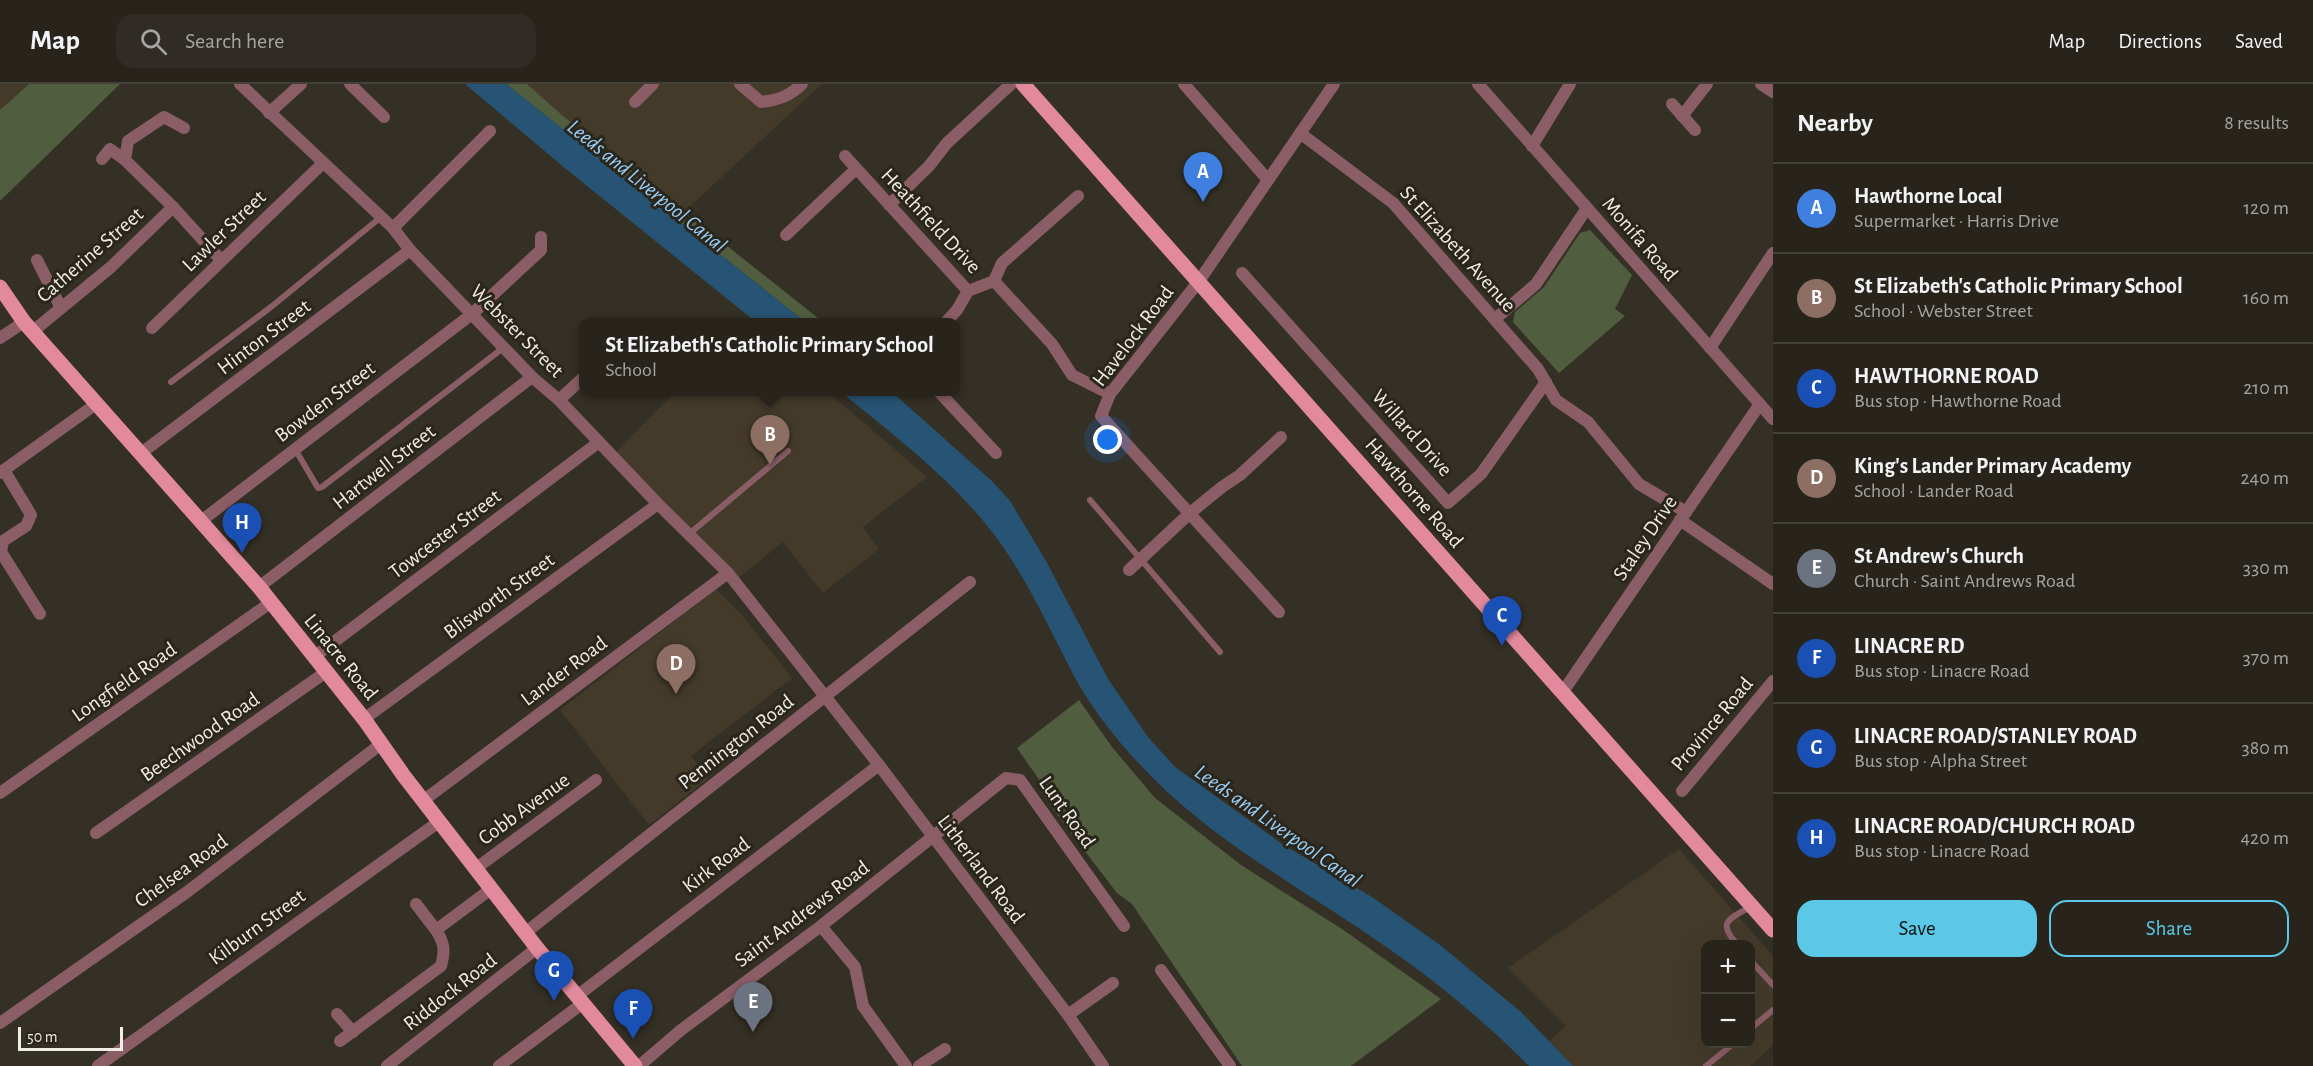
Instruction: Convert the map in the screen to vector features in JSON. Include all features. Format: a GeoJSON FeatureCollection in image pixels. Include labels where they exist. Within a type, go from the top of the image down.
{"type":"FeatureCollection","features":[{"type":"Feature","properties":{"kind":"main road","name":"Hawthorne Road"},"geometry":{"type":"LineString","coordinates":[[1023,84],[1773,930]]}},
{"type":"Feature","properties":{"kind":"main road","name":"Linacre Road"},"geometry":{"type":"LineString","coordinates":[[0,287],[28,327],[259,587],[364,719],[525,933],[637,1066]]}},
{"type":"Feature","properties":{"kind":"street","name":"Webster Street"},"geometry":{"type":"LineString","coordinates":[[240,84],[393,228],[410,250],[532,377],[559,400],[658,504],[728,573],[825,697]]}},
{"type":"Feature","properties":{"kind":"street"},"geometry":{"type":"LineString","coordinates":[[269,113],[301,84]]}},
{"type":"Feature","properties":{"kind":"street"},"geometry":{"type":"LineString","coordinates":[[350,84],[384,117]]}},
{"type":"Feature","properties":{"kind":"street"},"geometry":{"type":"LineString","coordinates":[[635,102],[653,84]]}},
{"type":"Feature","properties":{"kind":"street"},"geometry":{"type":"LineString","coordinates":[[740,84],[761,102],[778,100],[793,93],[802,84]]}},
{"type":"Feature","properties":{"kind":"street"},"geometry":{"type":"LineString","coordinates":[[889,205],[929,166],[947,143],[1011,84]]}},
{"type":"Feature","properties":{"kind":"street"},"geometry":{"type":"LineString","coordinates":[[1184,84],[1268,180]]}},
{"type":"Feature","properties":{"kind":"street","name":"Havelock Road"},"geometry":{"type":"LineString","coordinates":[[1189,514],[1101,416],[1110,394],[1199,281],[1334,84]]}},
{"type":"Feature","properties":{"kind":"street","name":"Monifa Road"},"geometry":{"type":"LineString","coordinates":[[1478,84],[1773,419]]}},
{"type":"Feature","properties":{"kind":"street"},"geometry":{"type":"LineString","coordinates":[[1532,146],[1570,84]]}},
{"type":"Feature","properties":{"kind":"street"},"geometry":{"type":"LineString","coordinates":[[1682,116],[1707,84]]}},
{"type":"Feature","properties":{"kind":"street"},"geometry":{"type":"LineString","coordinates":[[1761,84],[1773,92]]}},
{"type":"Feature","properties":{"kind":"street"},"geometry":{"type":"LineString","coordinates":[[1672,104],[1695,130]]}},
{"type":"Feature","properties":{"kind":"street"},"geometry":{"type":"LineString","coordinates":[[125,160],[128,141],[164,117],[183,128]]}},
{"type":"Feature","properties":{"kind":"street"},"geometry":{"type":"LineString","coordinates":[[393,228],[490,131]]}},
{"type":"Feature","properties":{"kind":"street","name":"St Elizabeth Avenue"},"geometry":{"type":"LineString","coordinates":[[1300,133],[1393,203],[1538,369],[1556,400],[1588,422],[1639,484],[1773,584]]}},
{"type":"Feature","properties":{"kind":"street"},"geometry":{"type":"LineString","coordinates":[[102,159],[110,149],[125,160],[173,207],[221,260]]}},
{"type":"Feature","properties":{"kind":"street","name":"Heathfield Drive"},"geometry":{"type":"LineString","coordinates":[[845,156],[968,291],[994,281],[1052,344],[1072,375],[1110,394]]}},
{"type":"Feature","properties":{"kind":"street","name":"Lawler Street"},"geometry":{"type":"LineString","coordinates":[[152,328],[323,163]]}},
{"type":"Feature","properties":{"kind":"street","name":"Heathfield Drive"},"geometry":{"type":"LineString","coordinates":[[786,236],[856,169]]}},
{"type":"Feature","properties":{"kind":"street"},"geometry":{"type":"LineString","coordinates":[[994,281],[1002,263],[1078,196]]}},
{"type":"Feature","properties":{"kind":"street","name":"Catherine Street"},"geometry":{"type":"LineString","coordinates":[[0,338],[28,327],[61,308],[111,267],[173,207]]}},
{"type":"Feature","properties":{"kind":"street"},"geometry":{"type":"LineString","coordinates":[[1495,319],[1536,284],[1587,208]]}},
{"type":"Feature","properties":{"kind":"street","name":"Bowden Street"},"geometry":{"type":"LineString","coordinates":[[201,521],[472,314],[541,250],[541,237]]}},
{"type":"Feature","properties":{"kind":"street","name":"Hinton Street"},"geometry":{"type":"LineString","coordinates":[[140,454],[410,250]]}},
{"type":"Feature","properties":{"kind":"street"},"geometry":{"type":"LineString","coordinates":[[1710,348],[1773,253]]}},
{"type":"Feature","properties":{"kind":"street"},"geometry":{"type":"LineString","coordinates":[[37,260],[61,308]]}},
{"type":"Feature","properties":{"kind":"street","name":"Willard Drive"},"geometry":{"type":"LineString","coordinates":[[1242,273],[1448,503],[1480,474],[1546,382]]}},
{"type":"Feature","properties":{"kind":"street"},"geometry":{"type":"LineString","coordinates":[[950,318],[968,291]]}},
{"type":"Feature","properties":{"kind":"street","name":"Hartwell Street"},"geometry":{"type":"LineString","coordinates":[[259,587],[532,377]]}},
{"type":"Feature","properties":{"kind":"street"},"geometry":{"type":"LineString","coordinates":[[559,400],[579,382]]}},
{"type":"Feature","properties":{"kind":"street"},"geometry":{"type":"LineString","coordinates":[[943,396],[996,453]]}},
{"type":"Feature","properties":{"kind":"street"},"geometry":{"type":"LineString","coordinates":[[40,614],[1,552],[3,542],[26,526],[31,515],[2,471],[96,404]]}},
{"type":"Feature","properties":{"kind":"street","name":"Staley Drive"},"geometry":{"type":"LineString","coordinates":[[1562,693],[1760,404]]}},
{"type":"Feature","properties":{"kind":"street"},"geometry":{"type":"LineString","coordinates":[[1129,570],[1189,514],[1221,487],[1240,476],[1281,437]]}},
{"type":"Feature","properties":{"kind":"street","name":"Towcester Street"},"geometry":{"type":"LineString","coordinates":[[314,657],[599,442]]}},
{"type":"Feature","properties":{"kind":"street","name":"Blisworth Street"},"geometry":{"type":"LineString","coordinates":[[364,719],[658,504]]}},
{"type":"Feature","properties":{"kind":"street"},"geometry":{"type":"LineString","coordinates":[[1189,514],[1279,612]]}},
{"type":"Feature","properties":{"kind":"street","name":"Lander Road"},"geometry":{"type":"LineString","coordinates":[[424,800],[728,573]]}},
{"type":"Feature","properties":{"kind":"street","name":"Pennington Road"},"geometry":{"type":"LineString","coordinates":[[525,933],[970,582]]}},
{"type":"Feature","properties":{"kind":"street","name":"Longfield Road"},"geometry":{"type":"LineString","coordinates":[[0,793],[270,603]]}},
{"type":"Feature","properties":{"kind":"street","name":"Beechwood Road"},"geometry":{"type":"LineString","coordinates":[[96,833],[326,672]]}},
{"type":"Feature","properties":{"kind":"street","name":"Province Road"},"geometry":{"type":"LineString","coordinates":[[1682,791],[1773,681]]}},
{"type":"Feature","properties":{"kind":"street","name":"Litherland Road"},"geometry":{"type":"LineString","coordinates":[[825,697],[1068,1015],[1103,1066]]}},
{"type":"Feature","properties":{"kind":"street","name":"Chelsea Road"},"geometry":{"type":"LineString","coordinates":[[0,1023],[187,892],[381,744]]}},
{"type":"Feature","properties":{"kind":"street","name":"Kirk Road"},"geometry":{"type":"LineString","coordinates":[[499,1066],[580,999],[879,765]]}},
{"type":"Feature","properties":{"kind":"street","name":"Lunt Road"},"geometry":{"type":"LineString","coordinates":[[932,838],[1006,778],[1020,780],[1124,926]]}},
{"type":"Feature","properties":{"kind":"street","name":"Cobb Avenue"},"geometry":{"type":"LineString","coordinates":[[475,869],[596,780]]}},
{"type":"Feature","properties":{"kind":"street","name":"Kilburn Street"},"geometry":{"type":"LineString","coordinates":[[98,1066],[440,820]]}},
{"type":"Feature","properties":{"kind":"street","name":"Saint Andrews Road"},"geometry":{"type":"LineString","coordinates":[[637,1066],[932,838]]}},
{"type":"Feature","properties":{"kind":"street"},"geometry":{"type":"LineString","coordinates":[[436,930],[491,889]]}},
{"type":"Feature","properties":{"kind":"street"},"geometry":{"type":"LineString","coordinates":[[340,1041],[441,966],[445,951],[443,941],[416,904]]}},
{"type":"Feature","properties":{"kind":"street"},"geometry":{"type":"LineString","coordinates":[[821,926],[855,968],[863,1006],[906,1066]]}},
{"type":"Feature","properties":{"kind":"street","name":"Riddock Road"},"geometry":{"type":"LineString","coordinates":[[387,1066],[537,948]]}},
{"type":"Feature","properties":{"kind":"street"},"geometry":{"type":"LineString","coordinates":[[1161,970],[1230,1066]]}},
{"type":"Feature","properties":{"kind":"street"},"geometry":{"type":"LineString","coordinates":[[1068,1015],[1113,983]]}},
{"type":"Feature","properties":{"kind":"street"},"geometry":{"type":"LineString","coordinates":[[337,1014],[352,1032]]}},
{"type":"Feature","properties":{"kind":"street"},"geometry":{"type":"LineString","coordinates":[[920,1066],[945,1049]]}},
{"type":"Feature","properties":{"kind":"lane"},"geometry":{"type":"LineString","coordinates":[[171,382],[271,307],[381,217]]}},
{"type":"Feature","properties":{"kind":"lane"},"geometry":{"type":"LineString","coordinates":[[295,449],[318,488],[322,487],[504,347]]}},
{"type":"Feature","properties":{"kind":"lane"},"geometry":{"type":"LineString","coordinates":[[688,534],[788,451]]}},
{"type":"Feature","properties":{"kind":"lane"},"geometry":{"type":"LineString","coordinates":[[1090,500],[1220,652]]}},
{"type":"Feature","properties":{"kind":"lane"},"geometry":{"type":"LineString","coordinates":[[1733,940],[1726,932],[1725,926],[1728,921],[1752,906]]}},
{"type":"Feature","properties":{"kind":"lane"},"geometry":{"type":"LineString","coordinates":[[1755,965],[1773,985]]}},
{"type":"Feature","properties":{"kind":"lane"},"geometry":{"type":"LineString","coordinates":[[1755,1025],[1773,1010]]}},
{"type":"Feature","properties":{"kind":"lane"},"geometry":{"type":"LineString","coordinates":[[1706,1066],[1728,1048]]}},
{"type":"Feature","properties":{"kind":"shaded area"},"geometry":{"type":"Polygon","coordinates":[[[0,84],[29,84],[0,110],[0,84]]]}},
{"type":"Feature","properties":{"kind":"shaded area"},"geometry":{"type":"Polygon","coordinates":[[[527,84],[822,84],[685,211],[562,115],[527,84]]]}},
{"type":"Feature","properties":{"kind":"shaded area"},"geometry":{"type":"Polygon","coordinates":[[[671,396],[833,396],[927,477],[863,527],[879,549],[823,593],[783,542],[738,578],[615,453],[671,396]]]}},
{"type":"Feature","properties":{"kind":"shaded area"},"geometry":{"type":"Polygon","coordinates":[[[716,589],[743,616],[792,678],[691,756],[708,779],[649,825],[560,710],[716,589]]]}},
{"type":"Feature","properties":{"kind":"shaded area"},"geometry":{"type":"Polygon","coordinates":[[[1679,849],[1773,956],[1773,1045],[1750,1066],[1573,1066],[1549,1041],[1566,1026],[1508,968],[1679,849]]]}},
{"type":"Feature","properties":{"kind":"green space"},"geometry":{"type":"Polygon","coordinates":[[[29,84],[120,84],[0,201],[0,110],[29,84]]]}},
{"type":"Feature","properties":{"kind":"green space"},"geometry":{"type":"Polygon","coordinates":[[[506,84],[527,84],[562,115],[818,318],[800,318],[506,84]]]}},
{"type":"Feature","properties":{"kind":"green space"},"geometry":{"type":"Polygon","coordinates":[[[1590,230],[1632,275],[1615,309],[1625,316],[1559,373],[1513,322],[1515,312],[1544,287],[1580,233],[1590,230]]]}},
{"type":"Feature","properties":{"kind":"green space"},"geometry":{"type":"Polygon","coordinates":[[[1079,700],[1112,747],[1155,798],[1241,865],[1342,929],[1441,999],[1351,1066],[1242,1066],[1132,904],[1117,893],[1061,820],[1040,790],[1040,781],[1017,748],[1079,700]]]}},
{"type":"Feature","properties":{"kind":"water"},"geometry":{"type":"Polygon","coordinates":[[[465,84],[506,84],[800,318],[751,318],[566,169],[465,84]]]}},
{"type":"Feature","properties":{"kind":"water"},"geometry":{"type":"Polygon","coordinates":[[[846,396],[896,396],[993,482],[1010,501],[1046,561],[1108,679],[1148,737],[1175,767],[1282,844],[1372,897],[1440,945],[1521,1012],[1573,1066],[1529,1066],[1477,1017],[1421,972],[1353,924],[1263,866],[1205,824],[1152,777],[1110,730],[1091,703],[1002,545],[956,491],[846,396]]]}},
{"type":"Feature","properties":{"kind":"place","name":"Hawthorne Local"},"geometry":{"type":"Point","coordinates":[1203,202]}},
{"type":"Feature","properties":{"kind":"place","name":"St Elizabeth's Catholic Primary School"},"geometry":{"type":"Point","coordinates":[770,465]}},
{"type":"Feature","properties":{"kind":"place","name":"LINACRE ROAD/CHURCH ROAD"},"geometry":{"type":"Point","coordinates":[242,553]}},
{"type":"Feature","properties":{"kind":"place","name":"HAWTHORNE ROAD"},"geometry":{"type":"Point","coordinates":[1502,646]}},
{"type":"Feature","properties":{"kind":"place","name":"King's Lander Primary Academy"},"geometry":{"type":"Point","coordinates":[676,694]}},
{"type":"Feature","properties":{"kind":"place","name":"LINACRE ROAD/STANLEY ROAD"},"geometry":{"type":"Point","coordinates":[554,1001]}},
{"type":"Feature","properties":{"kind":"place","name":"St Andrew's Church"},"geometry":{"type":"Point","coordinates":[753,1032]}},
{"type":"Feature","properties":{"kind":"place","name":"LINACRE RD"},"geometry":{"type":"Point","coordinates":[633,1039]}},
{"type":"Feature","properties":{"kind":"water label","name":"Leeds and Liverpool Canal"},"geometry":{"type":"Point","coordinates":[647,186]}},
{"type":"Feature","properties":{"kind":"water label","name":"Leeds and Liverpool Canal"},"geometry":{"type":"Point","coordinates":[1278,826]}}]}
